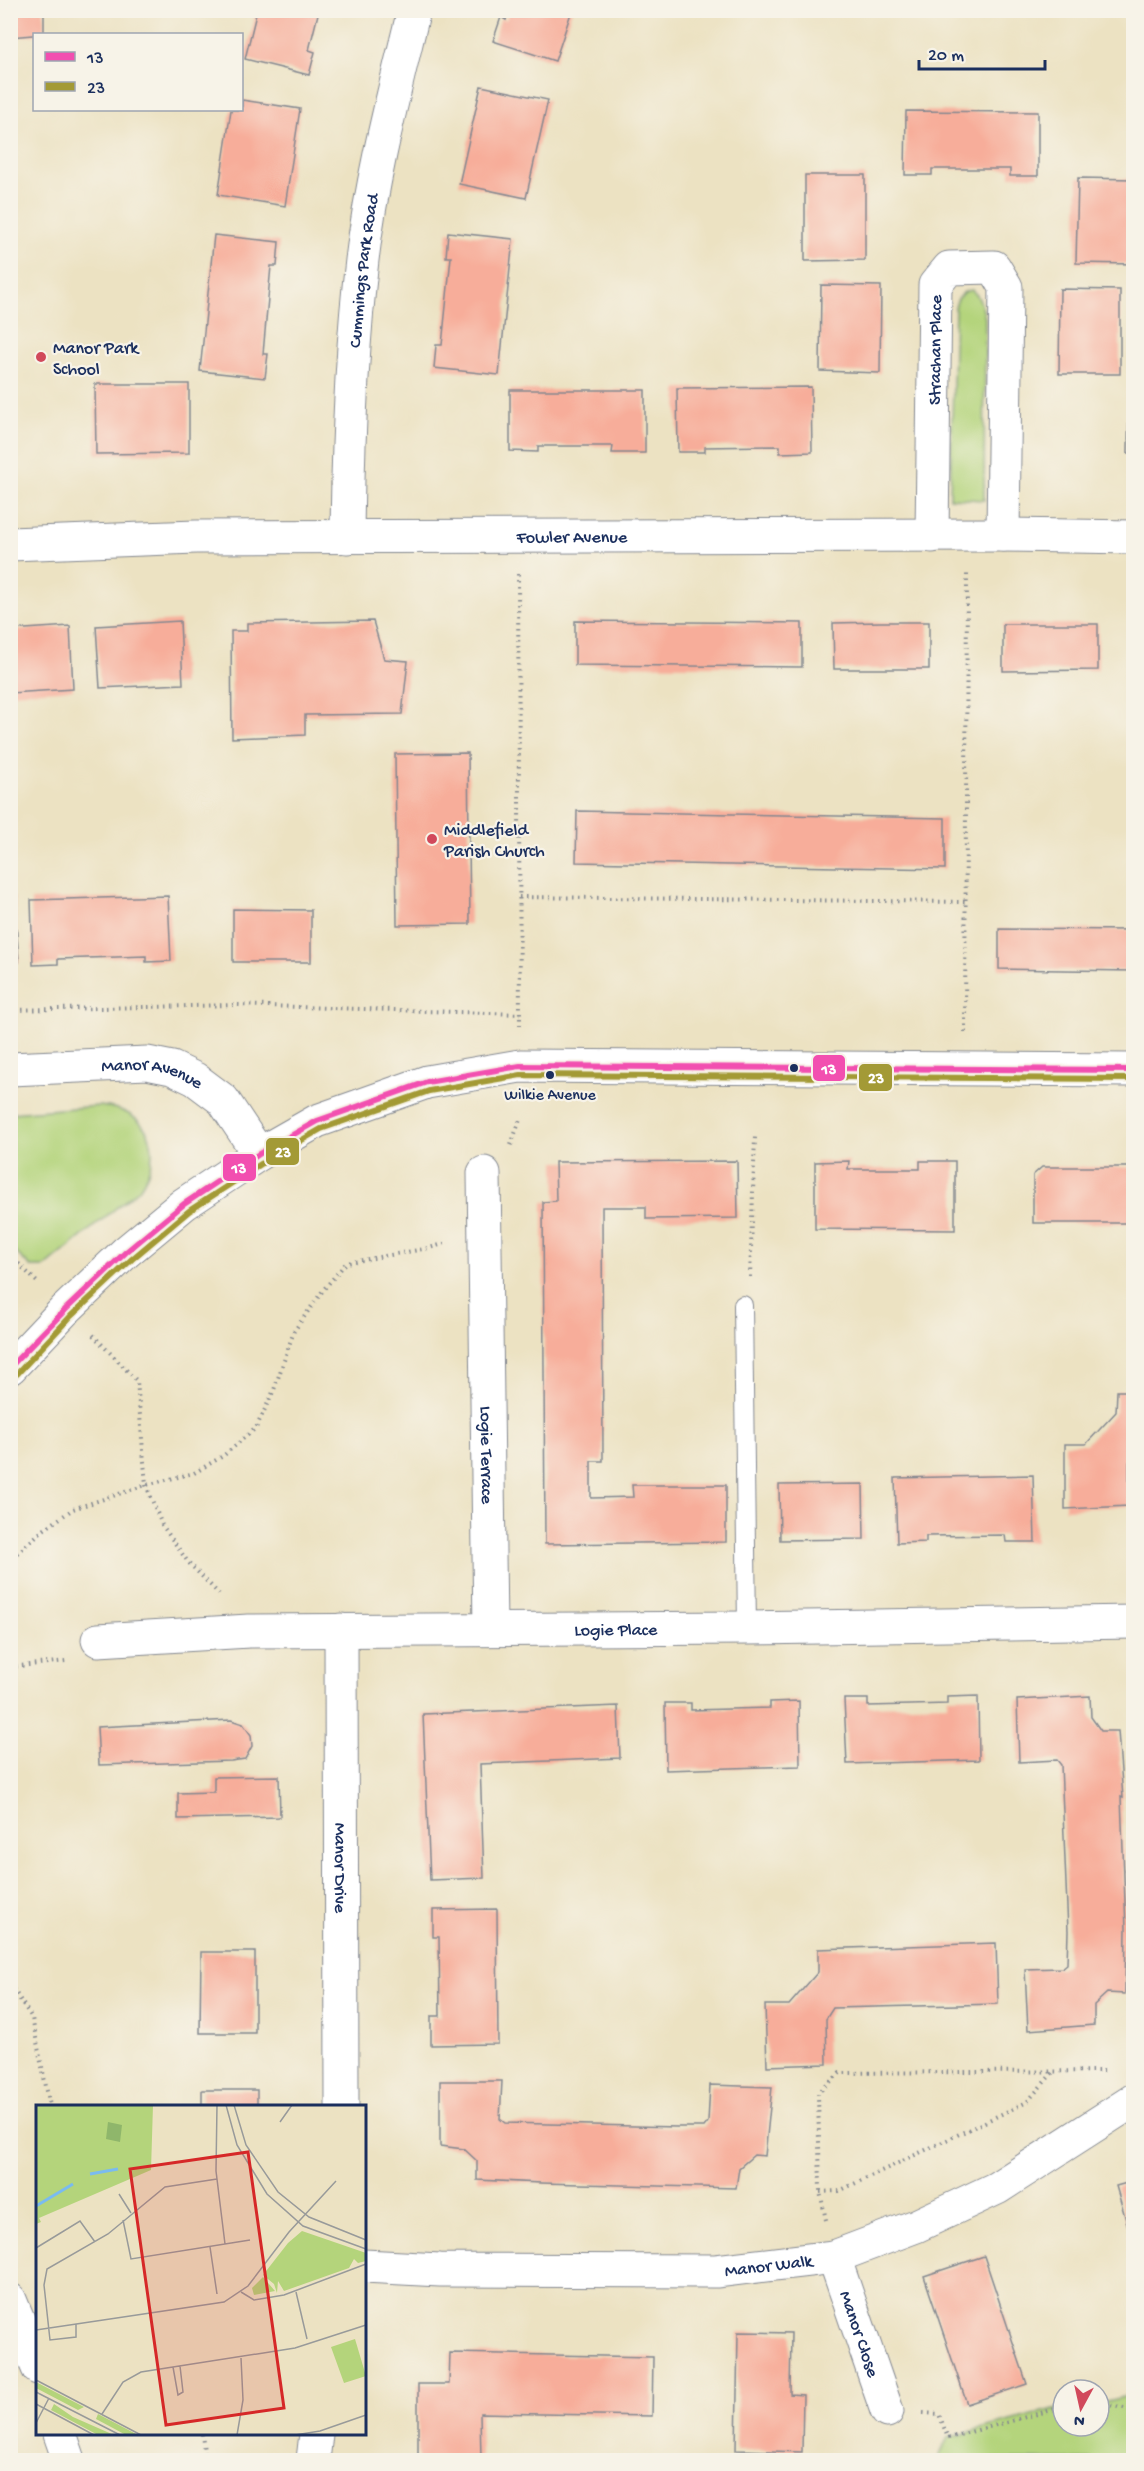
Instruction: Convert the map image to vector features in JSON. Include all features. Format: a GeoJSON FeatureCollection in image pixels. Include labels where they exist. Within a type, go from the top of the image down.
{"type":"FeatureCollection","features":[{"type":"Feature","properties":{"kind":"street","name":"Cummings Park Road"},"geometry":{"type":"LineString","coordinates":[[347,537],[348,435],[363,257],[385,131],[414,10]]}},
{"type":"Feature","properties":{"kind":"street","name":"Strachan Place"},"geometry":{"type":"LineString","coordinates":[[932,536],[935,285],[949,268],[994,267],[1006,287],[1003,535]]}},
{"type":"Feature","properties":{"kind":"street","name":"Fowler Avenue"},"geometry":{"type":"LineString","coordinates":[[10,544],[196,537],[1003,535],[1134,537]]}},
{"type":"Feature","properties":{"kind":"street","name":"Manor Avenue"},"geometry":{"type":"LineString","coordinates":[[10,1069],[147,1063],[172,1068],[195,1079],[223,1100],[259,1154]]}},
{"type":"Feature","properties":{"kind":"street"},"geometry":{"type":"LineString","coordinates":[[10,1368],[65,1310],[126,1252],[184,1204],[259,1154],[317,1121],[416,1086],[520,1066],[1134,1070]]}},
{"type":"Feature","properties":{"kind":"street","name":"Logie Terrace"},"geometry":{"type":"LineString","coordinates":[[484,1173],[490,1629]]}},
{"type":"Feature","properties":{"kind":"street","name":"Logie Place"},"geometry":{"type":"LineString","coordinates":[[99,1640],[249,1631],[747,1628],[1134,1622]]}},
{"type":"Feature","properties":{"kind":"street","name":"Manor Drive"},"geometry":{"type":"LineString","coordinates":[[341,1630],[342,2105]]}},
{"type":"Feature","properties":{"kind":"street","name":"Manor Walk"},"geometry":{"type":"LineString","coordinates":[[366,2266],[440,2270],[716,2271],[834,2257],[916,2226],[997,2188],[1134,2100]]}},
{"type":"Feature","properties":{"kind":"street","name":"Manor Close"},"geometry":{"type":"LineString","coordinates":[[834,2257],[887,2411]]}},
{"type":"Feature","properties":{"kind":"street"},"geometry":{"type":"LineString","coordinates":[[10,2300],[36,2363]]}},
{"type":"Feature","properties":{"kind":"street"},"geometry":{"type":"LineString","coordinates":[[61,2435],[69,2460]]}},
{"type":"Feature","properties":{"kind":"street"},"geometry":{"type":"LineString","coordinates":[[314,2460],[316,2435]]}},
{"type":"Feature","properties":{"kind":"lane"},"geometry":{"type":"LineString","coordinates":[[743,1305],[747,1628]]}},
{"type":"Feature","properties":{"kind":"path"},"geometry":{"type":"LineString","coordinates":[[965,998],[968,536]]}},
{"type":"Feature","properties":{"kind":"path"},"geometry":{"type":"LineString","coordinates":[[518,537],[520,1066]]}},
{"type":"Feature","properties":{"kind":"path"},"geometry":{"type":"LineString","coordinates":[[519,897],[966,902]]}},
{"type":"Feature","properties":{"kind":"path"},"geometry":{"type":"LineString","coordinates":[[10,1010],[236,1005],[520,1014]]}},
{"type":"Feature","properties":{"kind":"path"},"geometry":{"type":"LineString","coordinates":[[743,1305],[750,1293],[755,1137]]}},
{"type":"Feature","properties":{"kind":"path"},"geometry":{"type":"LineString","coordinates":[[10,1563],[15,1555],[42,1531],[73,1509],[146,1485],[194,1473],[223,1456],[256,1428],[274,1390],[294,1331],[346,1263],[450,1242]]}},
{"type":"Feature","properties":{"kind":"path"},"geometry":{"type":"LineString","coordinates":[[65,1310],[98,1340],[137,1381],[146,1485],[162,1525],[188,1562],[249,1631]]}},
{"type":"Feature","properties":{"kind":"path"},"geometry":{"type":"LineString","coordinates":[[10,1667],[84,1659],[99,1640]]}},
{"type":"Feature","properties":{"kind":"path"},"geometry":{"type":"LineString","coordinates":[[10,1984],[32,2018],[50,2105]]}},
{"type":"Feature","properties":{"kind":"path"},"geometry":{"type":"LineString","coordinates":[[834,2257],[820,2192],[818,2093],[840,2073],[1056,2070],[1112,2072]]}},
{"type":"Feature","properties":{"kind":"path"},"geometry":{"type":"LineString","coordinates":[[820,2192],[839,2191],[1027,2102],[1056,2070]]}},
{"type":"Feature","properties":{"kind":"path"},"geometry":{"type":"LineString","coordinates":[[1111,2405],[1134,2410]]}},
{"type":"Feature","properties":{"kind":"path"},"geometry":{"type":"LineString","coordinates":[[887,2411],[939,2414],[948,2438],[1051,2410]]}},
{"type":"Feature","properties":{"kind":"path"},"geometry":{"type":"LineString","coordinates":[[201,2435],[205,2460]]}},
{"type":"Feature","properties":{"kind":"green space"},"geometry":{"type":"Polygon","coordinates":[[[972,290],[979,299],[985,318],[984,500],[950,498],[955,308],[960,296],[972,290]]]}},
{"type":"Feature","properties":{"kind":"green space"},"geometry":{"type":"Polygon","coordinates":[[[99,1106],[116,1109],[141,1123],[152,1146],[147,1174],[139,1189],[45,1267],[31,1267],[11,1248],[11,1113],[99,1106]]]}},
{"type":"Feature","properties":{"kind":"green space"},"geometry":{"type":"Polygon","coordinates":[[[1133,2395],[1133,2460],[937,2460],[948,2438],[1051,2410],[1051,2438],[1111,2438],[1111,2400],[1133,2395]]]}},
{"type":"Feature","properties":{"kind":"building"},"geometry":{"type":"Polygon","coordinates":[[[10,10],[44,10],[44,33],[10,37],[10,10]]]}},
{"type":"Feature","properties":{"kind":"building"},"geometry":{"type":"Polygon","coordinates":[[[257,10],[319,10],[309,50],[315,52],[309,75],[245,59],[257,10]]]}},
{"type":"Feature","properties":{"kind":"building"},"geometry":{"type":"Polygon","coordinates":[[[509,10],[572,10],[555,61],[493,41],[501,17],[506,20],[509,10]]]}},
{"type":"Feature","properties":{"kind":"building"},"geometry":{"type":"Polygon","coordinates":[[[481,86],[548,100],[526,198],[459,184],[481,86]]]}},
{"type":"Feature","properties":{"kind":"building"},"geometry":{"type":"Polygon","coordinates":[[[243,100],[300,109],[285,206],[218,195],[231,111],[243,111],[243,100]]]}},
{"type":"Feature","properties":{"kind":"building"},"geometry":{"type":"Polygon","coordinates":[[[906,111],[1038,112],[1038,176],[1010,176],[1010,169],[932,169],[932,175],[905,175],[906,111]]]}},
{"type":"Feature","properties":{"kind":"building"},"geometry":{"type":"Polygon","coordinates":[[[805,175],[865,175],[865,260],[805,261],[805,175]]]}},
{"type":"Feature","properties":{"kind":"building"},"geometry":{"type":"Polygon","coordinates":[[[1078,178],[1134,179],[1134,264],[1076,263],[1078,178]]]}},
{"type":"Feature","properties":{"kind":"building"},"geometry":{"type":"Polygon","coordinates":[[[448,232],[513,239],[499,375],[434,368],[436,345],[442,345],[451,257],[446,257],[448,232]]]}},
{"type":"Feature","properties":{"kind":"building"},"geometry":{"type":"Polygon","coordinates":[[[214,235],[279,242],[277,266],[271,266],[263,354],[268,354],[265,378],[200,371],[214,235]]]}},
{"type":"Feature","properties":{"kind":"building"},"geometry":{"type":"Polygon","coordinates":[[[821,285],[881,286],[880,373],[820,371],[821,285]]]}},
{"type":"Feature","properties":{"kind":"building"},"geometry":{"type":"Polygon","coordinates":[[[1060,289],[1120,290],[1120,374],[1059,374],[1060,289]]]}},
{"type":"Feature","properties":{"kind":"building"},"geometry":{"type":"Polygon","coordinates":[[[95,384],[189,384],[189,453],[96,454],[95,384]]]}},
{"type":"Feature","properties":{"kind":"building"},"geometry":{"type":"Polygon","coordinates":[[[811,387],[812,452],[780,453],[780,446],[705,447],[705,452],[678,452],[677,388],[811,387]]]}},
{"type":"Feature","properties":{"kind":"building"},"geometry":{"type":"Polygon","coordinates":[[[1129,389],[1134,389],[1134,453],[1128,453],[1129,389]]]}},
{"type":"Feature","properties":{"kind":"building"},"geometry":{"type":"Polygon","coordinates":[[[510,390],[645,390],[645,453],[612,453],[613,446],[538,446],[538,452],[510,451],[510,390]]]}},
{"type":"Feature","properties":{"kind":"building"},"geometry":{"type":"Polygon","coordinates":[[[180,621],[183,684],[100,688],[96,626],[180,621]]]}},
{"type":"Feature","properties":{"kind":"building"},"geometry":{"type":"Polygon","coordinates":[[[373,621],[384,659],[408,661],[402,714],[305,715],[305,735],[232,738],[231,631],[247,631],[247,623],[373,621]]]}},
{"type":"Feature","properties":{"kind":"building"},"geometry":{"type":"Polygon","coordinates":[[[575,621],[802,623],[802,667],[575,665],[575,621]]]}},
{"type":"Feature","properties":{"kind":"building"},"geometry":{"type":"Polygon","coordinates":[[[929,622],[929,669],[834,669],[833,623],[929,622]]]}},
{"type":"Feature","properties":{"kind":"building"},"geometry":{"type":"Polygon","coordinates":[[[1003,624],[1098,624],[1098,670],[1003,671],[1003,624]]]}},
{"type":"Feature","properties":{"kind":"building"},"geometry":{"type":"Polygon","coordinates":[[[70,626],[73,689],[10,693],[10,630],[70,626]]]}},
{"type":"Feature","properties":{"kind":"building","name":"Middlefield Parish Church"},"geometry":{"type":"Polygon","coordinates":[[[468,753],[470,924],[397,925],[395,754],[468,753]]]}},
{"type":"Feature","properties":{"kind":"building"},"geometry":{"type":"Polygon","coordinates":[[[577,811],[945,818],[945,869],[576,862],[577,811]]]}},
{"type":"Feature","properties":{"kind":"building"},"geometry":{"type":"Polygon","coordinates":[[[168,896],[171,961],[146,962],[146,956],[58,959],[58,964],[33,965],[31,900],[168,896]]]}},
{"type":"Feature","properties":{"kind":"building"},"geometry":{"type":"Polygon","coordinates":[[[10,897],[14,897],[19,962],[10,963],[10,897]]]}},
{"type":"Feature","properties":{"kind":"building"},"geometry":{"type":"Polygon","coordinates":[[[233,909],[311,910],[311,962],[233,962],[233,909]]]}},
{"type":"Feature","properties":{"kind":"building"},"geometry":{"type":"Polygon","coordinates":[[[999,929],[1134,930],[1134,971],[999,969],[999,929]]]}},
{"type":"Feature","properties":{"kind":"building"},"geometry":{"type":"Polygon","coordinates":[[[737,1161],[738,1218],[646,1219],[646,1207],[602,1207],[603,1461],[591,1461],[591,1498],[633,1497],[632,1485],[726,1485],[726,1542],[545,1544],[543,1202],[556,1201],[555,1162],[737,1161]]]}},
{"type":"Feature","properties":{"kind":"building"},"geometry":{"type":"Polygon","coordinates":[[[849,1161],[848,1169],[920,1169],[920,1161],[955,1161],[955,1230],[815,1229],[815,1162],[849,1161]]]}},
{"type":"Feature","properties":{"kind":"building"},"geometry":{"type":"Polygon","coordinates":[[[1042,1167],[1134,1167],[1134,1223],[1033,1223],[1033,1175],[1042,1167]]]}},
{"type":"Feature","properties":{"kind":"building"},"geometry":{"type":"Polygon","coordinates":[[[1117,1391],[1134,1391],[1134,1458],[1129,1462],[1129,1506],[1065,1509],[1065,1444],[1086,1444],[1116,1412],[1117,1391]]]}},
{"type":"Feature","properties":{"kind":"building"},"geometry":{"type":"Polygon","coordinates":[[[1033,1475],[1035,1542],[1006,1542],[1005,1535],[926,1536],[926,1542],[897,1543],[895,1478],[1033,1475]]]}},
{"type":"Feature","properties":{"kind":"building"},"geometry":{"type":"Polygon","coordinates":[[[863,1484],[864,1539],[780,1540],[779,1485],[863,1484]]]}},
{"type":"Feature","properties":{"kind":"building"},"geometry":{"type":"Polygon","coordinates":[[[978,1696],[979,1760],[847,1764],[844,1699],[868,1699],[868,1706],[947,1704],[947,1697],[978,1696]]]}},
{"type":"Feature","properties":{"kind":"building"},"geometry":{"type":"Polygon","coordinates":[[[1090,1696],[1091,1717],[1101,1731],[1118,1731],[1123,1798],[1121,1797],[1126,1929],[1125,1994],[1107,1993],[1094,2005],[1094,2025],[1028,2030],[1025,1969],[1062,1968],[1067,1964],[1068,1931],[1061,1765],[1057,1760],[1019,1762],[1017,1700],[1090,1696]]]}},
{"type":"Feature","properties":{"kind":"building"},"geometry":{"type":"Polygon","coordinates":[[[799,1701],[800,1766],[666,1770],[665,1703],[691,1703],[691,1710],[770,1708],[770,1702],[799,1701]]]}},
{"type":"Feature","properties":{"kind":"building"},"geometry":{"type":"Polygon","coordinates":[[[618,1706],[620,1758],[480,1764],[484,1878],[430,1880],[423,1714],[618,1706]]]}},
{"type":"Feature","properties":{"kind":"building"},"geometry":{"type":"Polygon","coordinates":[[[231,1720],[243,1724],[251,1735],[252,1746],[245,1759],[99,1765],[97,1727],[231,1720]]]}},
{"type":"Feature","properties":{"kind":"building"},"geometry":{"type":"Polygon","coordinates":[[[279,1776],[280,1817],[178,1819],[178,1793],[214,1792],[214,1777],[279,1776]]]}},
{"type":"Feature","properties":{"kind":"building"},"geometry":{"type":"Polygon","coordinates":[[[497,1909],[498,2044],[431,2045],[431,2016],[440,2016],[439,1937],[433,1937],[433,1910],[497,1909]]]}},
{"type":"Feature","properties":{"kind":"building"},"geometry":{"type":"Polygon","coordinates":[[[996,1943],[998,2004],[833,2008],[826,2019],[827,2064],[767,2066],[765,2005],[789,2005],[818,1972],[818,1949],[996,1943]]]}},
{"type":"Feature","properties":{"kind":"building"},"geometry":{"type":"Polygon","coordinates":[[[201,1952],[255,1952],[255,2033],[200,2033],[201,1952]]]}},
{"type":"Feature","properties":{"kind":"building"},"geometry":{"type":"Polygon","coordinates":[[[440,2081],[502,2081],[500,2119],[505,2123],[677,2127],[704,2127],[708,2122],[710,2085],[772,2087],[765,2156],[754,2155],[739,2168],[736,2188],[477,2180],[477,2161],[464,2149],[440,2146],[440,2081]]]}},
{"type":"Feature","properties":{"kind":"building"},"geometry":{"type":"Polygon","coordinates":[[[202,2090],[257,2090],[257,2105],[202,2105],[202,2090]]]}},
{"type":"Feature","properties":{"kind":"building"},"geometry":{"type":"Polygon","coordinates":[[[1134,2181],[1134,2244],[1133,2244],[1116,2186],[1134,2181]]]}},
{"type":"Feature","properties":{"kind":"building"},"geometry":{"type":"Polygon","coordinates":[[[984,2256],[1027,2384],[967,2404],[924,2276],[984,2256]]]}},
{"type":"Feature","properties":{"kind":"building"},"geometry":{"type":"Polygon","coordinates":[[[738,2332],[791,2333],[790,2394],[803,2395],[802,2452],[736,2450],[738,2332]]]}},
{"type":"Feature","properties":{"kind":"building"},"geometry":{"type":"Polygon","coordinates":[[[450,2353],[653,2357],[652,2416],[480,2413],[481,2460],[418,2460],[418,2384],[449,2384],[450,2353]]]}},
{"type":"Feature","properties":{"kind":"transit line","name":"13"},"geometry":{"type":"LineString","coordinates":[[10,1367],[126,1252],[184,1204],[259,1154],[317,1121],[427,1082],[520,1066],[1134,1070]]}},
{"type":"Feature","properties":{"kind":"transit line","name":"23"},"geometry":{"type":"LineString","coordinates":[[17,1374],[71,1316],[132,1259],[189,1211],[264,1162],[321,1129],[429,1091],[521,1075],[1134,1079]]}},
{"type":"Feature","properties":{"kind":"place","name":"Manor Park School"},"geometry":{"type":"Point","coordinates":[41,357]}},
{"type":"Feature","properties":{"kind":"place","name":"Middlefield Parish Church"},"geometry":{"type":"Point","coordinates":[432,839]}},
{"type":"Feature","properties":{"kind":"place","name":"Wilkie Avenue"},"geometry":{"type":"Point","coordinates":[550,1075]}}]}
